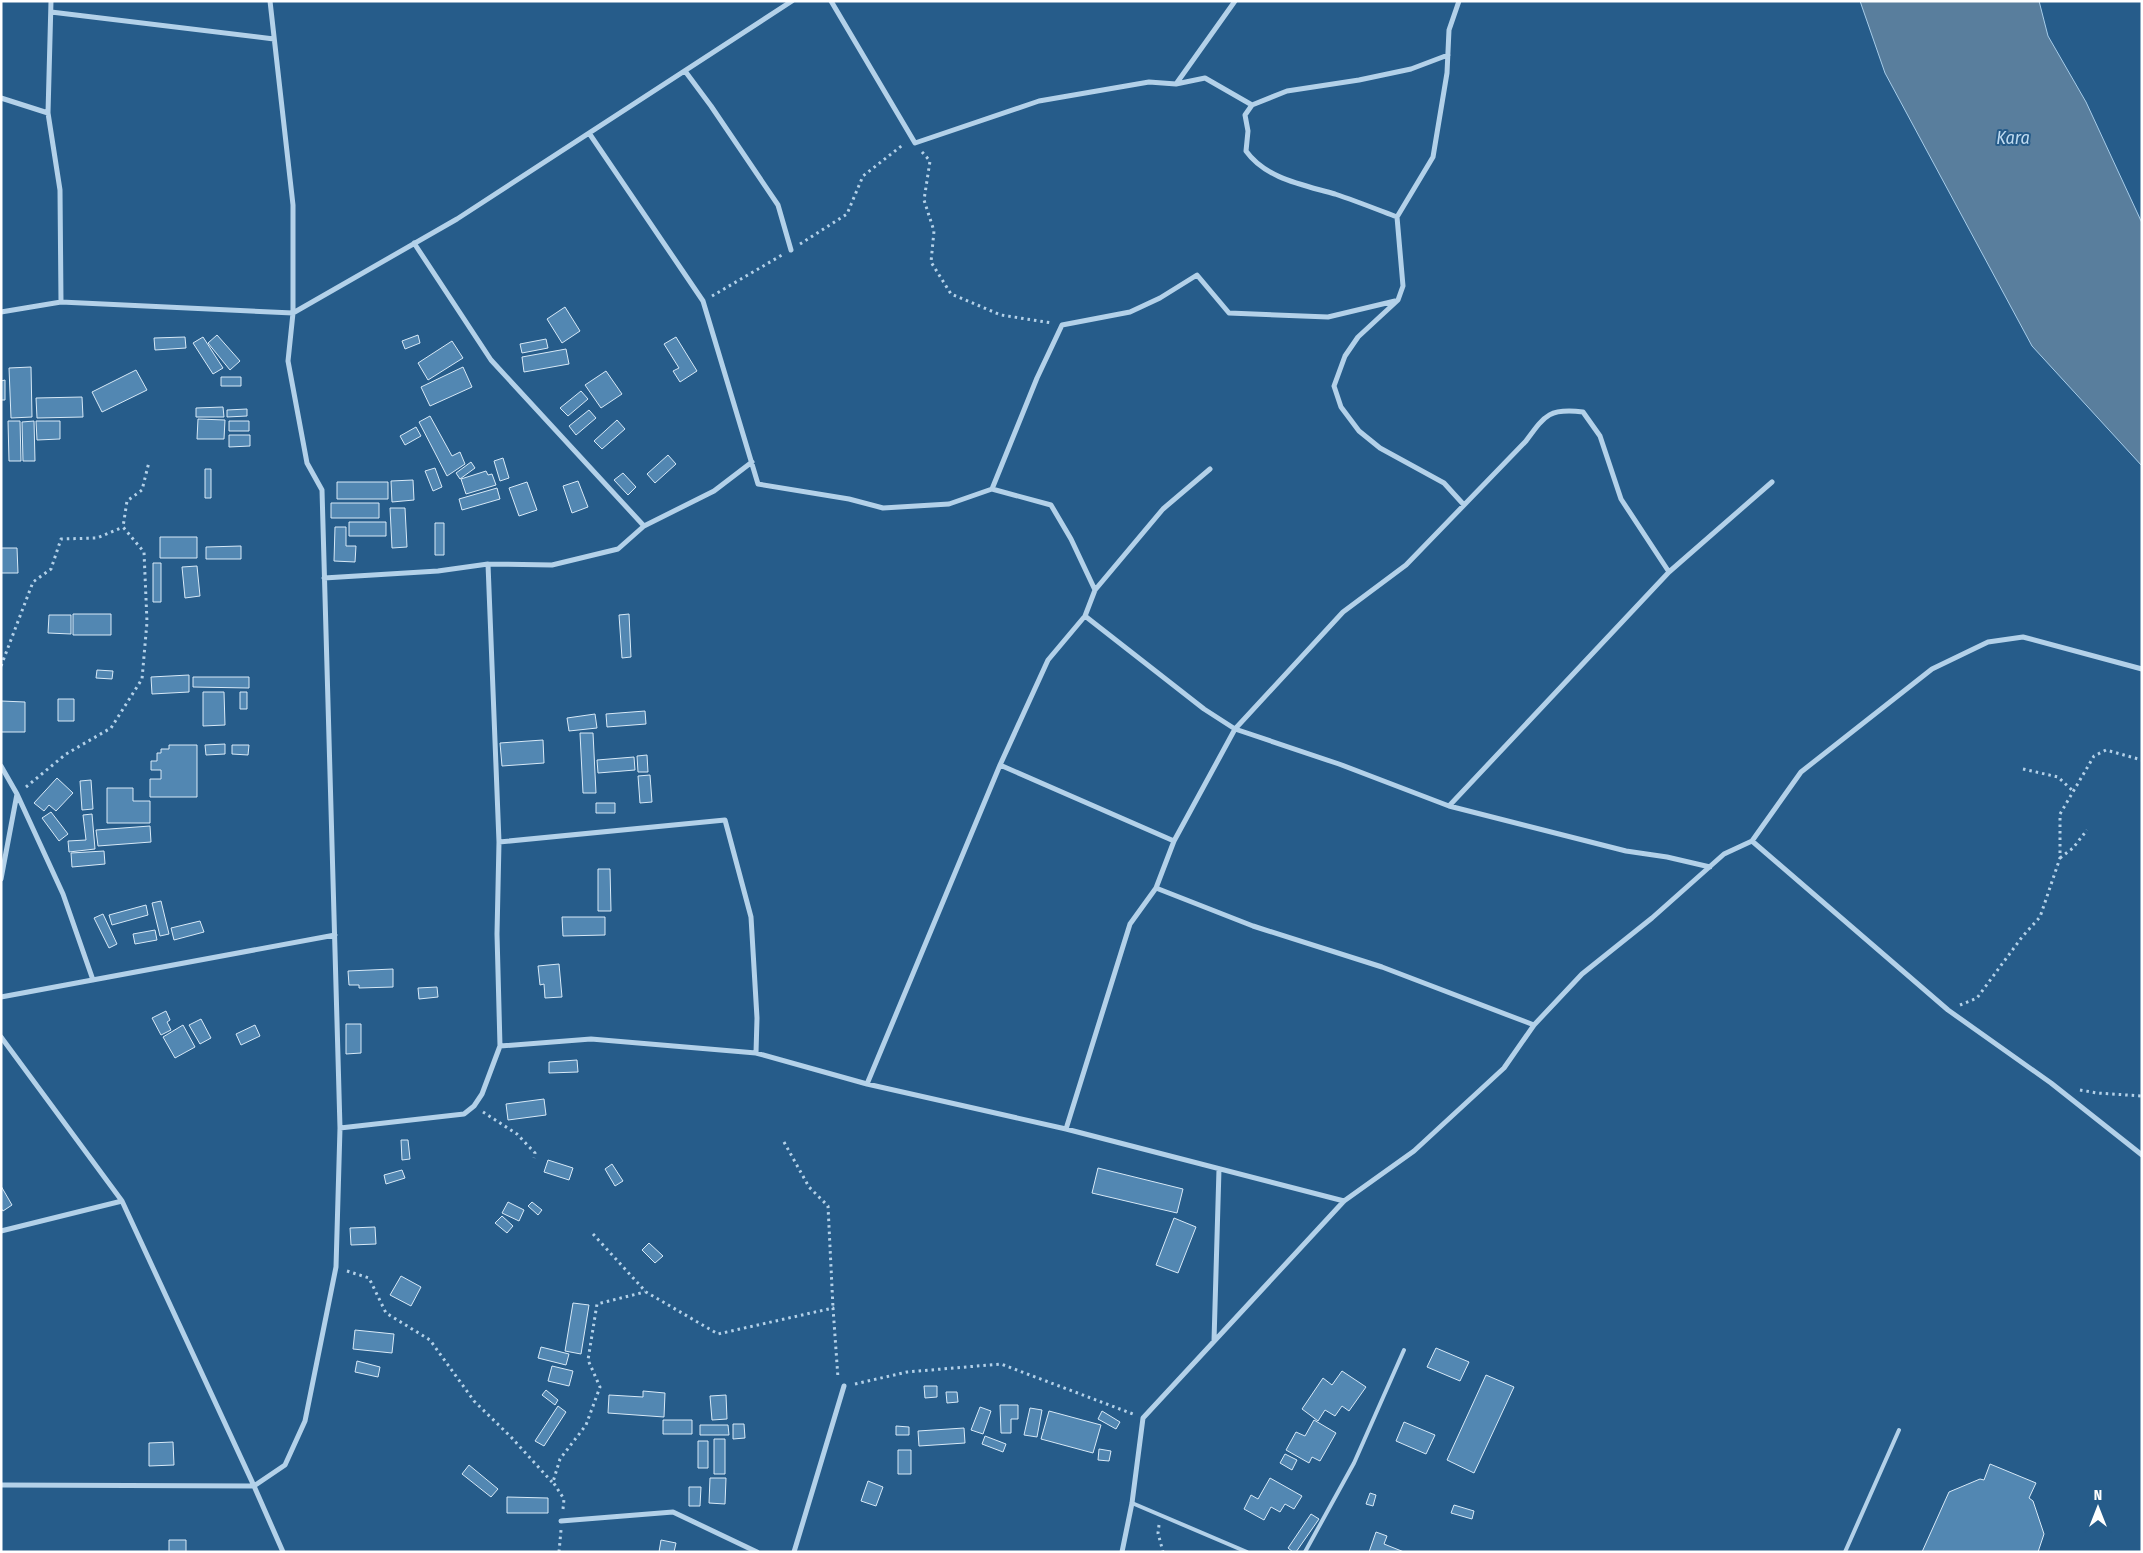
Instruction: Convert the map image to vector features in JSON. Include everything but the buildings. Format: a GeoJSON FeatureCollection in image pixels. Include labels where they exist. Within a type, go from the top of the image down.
{"type":"FeatureCollection","features":[{"type":"Feature","properties":{"kind":"street"},"geometry":{"type":"LineString","coordinates":[[51,1],[48,114],[60,190],[61,302]]}},
{"type":"Feature","properties":{"kind":"street"},"geometry":{"type":"LineString","coordinates":[[1,1485],[254,1486],[285,1466],[305,1421],[336,1267],[340,1128],[322,490],[307,463],[288,361],[293,313],[293,205],[270,1]]}},
{"type":"Feature","properties":{"kind":"street"},"geometry":{"type":"LineString","coordinates":[[1,312],[61,302],[293,313],[456,218],[685,72],[792,1]]}},
{"type":"Feature","properties":{"kind":"street"},"geometry":{"type":"LineString","coordinates":[[831,1],[913,140],[1039,101],[1148,82],[1176,84],[1205,78],[1252,105]]}},
{"type":"Feature","properties":{"kind":"street"},"geometry":{"type":"LineString","coordinates":[[1176,84],[1235,1]]}},
{"type":"Feature","properties":{"kind":"street"},"geometry":{"type":"LineString","coordinates":[[1459,1],[1449,30],[1448,73],[1433,157],[1397,217],[1403,286],[1398,300],[1358,337],[1345,356],[1334,386],[1341,407],[1359,431],[1380,448],[1444,483],[1464,505]]}},
{"type":"Feature","properties":{"kind":"street"},"geometry":{"type":"LineString","coordinates":[[50,12],[274,39]]}},
{"type":"Feature","properties":{"kind":"street"},"geometry":{"type":"LineString","coordinates":[[1397,217],[1335,194],[1293,183],[1254,162],[1246,151],[1248,131],[1245,115],[1252,105],[1287,91],[1359,80],[1411,69],[1448,55]]}},
{"type":"Feature","properties":{"kind":"street"},"geometry":{"type":"LineString","coordinates":[[685,72],[711,106],[778,204],[791,250]]}},
{"type":"Feature","properties":{"kind":"street"},"geometry":{"type":"LineString","coordinates":[[1,98],[48,114]]}},
{"type":"Feature","properties":{"kind":"street"},"geometry":{"type":"LineString","coordinates":[[590,133],[703,302],[758,484],[849,499],[883,508],[949,504],[992,489],[1051,505],[1071,539],[1095,590]]}},
{"type":"Feature","properties":{"kind":"street"},"geometry":{"type":"LineString","coordinates":[[414,243],[491,360],[644,526]]}},
{"type":"Feature","properties":{"kind":"street"},"geometry":{"type":"LineString","coordinates":[[992,489],[1037,378],[1062,325],[1130,312],[1160,298],[1197,275],[1229,313],[1328,317],[1398,300]]}},
{"type":"Feature","properties":{"kind":"street"},"geometry":{"type":"LineString","coordinates":[[1066,1129],[1130,924],[1156,888],[1174,841],[1235,729],[1343,612],[1406,565],[1526,441],[1542,418],[1562,410],[1583,412],[1600,436],[1621,498],[1669,572]]}},
{"type":"Feature","properties":{"kind":"street"},"geometry":{"type":"LineString","coordinates":[[324,578],[438,571],[488,564],[552,565],[618,549],[644,526],[714,491],[752,462]]}},
{"type":"Feature","properties":{"kind":"street"},"geometry":{"type":"LineString","coordinates":[[868,1084],[1000,765],[1048,660],[1085,616],[1095,590],[1163,509],[1210,469]]}},
{"type":"Feature","properties":{"kind":"street"},"geometry":{"type":"LineString","coordinates":[[1449,806],[1669,572],[1772,482]]}},
{"type":"Feature","properties":{"kind":"street"},"geometry":{"type":"LineString","coordinates":[[340,1128],[464,1114],[474,1106],[482,1094],[500,1046],[497,934],[499,842],[488,564]]}},
{"type":"Feature","properties":{"kind":"street"},"geometry":{"type":"LineString","coordinates":[[1085,616],[1204,709],[1235,729],[1339,764],[1449,806],[1626,851],[1710,866]]}},
{"type":"Feature","properties":{"kind":"street"},"geometry":{"type":"LineString","coordinates":[[1122,1552],[1132,1503],[1143,1418],[1344,1201],[1414,1151],[1504,1068],[1534,1025],[1582,974],[1652,918],[1724,854],[1752,841],[1801,772],[1932,670],[1988,642],[2023,636],[2142,669]]}},
{"type":"Feature","properties":{"kind":"street"},"geometry":{"type":"LineString","coordinates":[[1000,765],[1174,841]]}},
{"type":"Feature","properties":{"kind":"street"},"geometry":{"type":"LineString","coordinates":[[1,766],[18,794],[62,894],[93,980]]}},
{"type":"Feature","properties":{"kind":"street"},"geometry":{"type":"LineString","coordinates":[[1,880],[18,794]]}},
{"type":"Feature","properties":{"kind":"street"},"geometry":{"type":"LineString","coordinates":[[499,842],[725,820],[751,918],[757,1018],[756,1053]]}},
{"type":"Feature","properties":{"kind":"street"},"geometry":{"type":"LineString","coordinates":[[1752,841],[1948,1010],[2051,1083],[2142,1155]]}},
{"type":"Feature","properties":{"kind":"street"},"geometry":{"type":"LineString","coordinates":[[1156,888],[1253,926],[1382,967],[1534,1025]]}},
{"type":"Feature","properties":{"kind":"street"},"geometry":{"type":"LineString","coordinates":[[1,997],[335,935]]}},
{"type":"Feature","properties":{"kind":"street"},"geometry":{"type":"LineString","coordinates":[[1,1037],[122,1201],[283,1552]]}},
{"type":"Feature","properties":{"kind":"street"},"geometry":{"type":"LineString","coordinates":[[500,1046],[591,1039],[756,1053],[868,1084],[1066,1129],[1344,1201]]}},
{"type":"Feature","properties":{"kind":"street"},"geometry":{"type":"LineString","coordinates":[[1214,1342],[1219,1169]]}},
{"type":"Feature","properties":{"kind":"street"},"geometry":{"type":"LineString","coordinates":[[1,1231],[122,1201]]}},
{"type":"Feature","properties":{"kind":"street"},"geometry":{"type":"LineString","coordinates":[[794,1552],[844,1386]]}},
{"type":"Feature","properties":{"kind":"street"},"geometry":{"type":"LineString","coordinates":[[561,1521],[673,1512],[757,1552]]}},
{"type":"Feature","properties":{"kind":"lane"},"geometry":{"type":"LineString","coordinates":[[1305,1552],[1354,1463],[1404,1350]]}},
{"type":"Feature","properties":{"kind":"lane"},"geometry":{"type":"LineString","coordinates":[[1845,1552],[1899,1430]]}},
{"type":"Feature","properties":{"kind":"lane"},"geometry":{"type":"LineString","coordinates":[[1132,1503],[1246,1552]]}},
{"type":"Feature","properties":{"kind":"path"},"geometry":{"type":"LineString","coordinates":[[703,302],[791,250],[847,214],[862,176],[913,140],[930,161],[924,200],[934,231],[931,262],[951,294],[1001,315],[1062,325]]}},
{"type":"Feature","properties":{"kind":"path"},"geometry":{"type":"LineString","coordinates":[[18,794],[66,754],[111,728],[142,679],[147,622],[144,552],[123,526],[127,501],[142,490],[149,462]]}},
{"type":"Feature","properties":{"kind":"path"},"geometry":{"type":"LineString","coordinates":[[1,666],[33,582],[51,569],[61,539],[97,538],[123,526]]}},
{"type":"Feature","properties":{"kind":"path"},"geometry":{"type":"LineString","coordinates":[[1948,1010],[1977,998],[2022,937],[2040,917],[2060,858],[2060,814],[2094,756],[2106,750],[2142,760]]}},
{"type":"Feature","properties":{"kind":"path"},"geometry":{"type":"LineString","coordinates":[[2024,769],[2058,777],[2073,791]]}},
{"type":"Feature","properties":{"kind":"path"},"geometry":{"type":"LineString","coordinates":[[2060,858],[2073,848],[2087,830]]}},
{"type":"Feature","properties":{"kind":"path"},"geometry":{"type":"LineString","coordinates":[[2078,1089],[2097,1093],[2142,1096]]}},
{"type":"Feature","properties":{"kind":"path"},"geometry":{"type":"LineString","coordinates":[[474,1106],[517,1134],[535,1153],[534,1158]]}},
{"type":"Feature","properties":{"kind":"path"},"geometry":{"type":"LineString","coordinates":[[784,1142],[809,1187],[828,1206],[839,1386],[907,1372],[1001,1364],[1143,1418]]}},
{"type":"Feature","properties":{"kind":"path"},"geometry":{"type":"LineString","coordinates":[[593,1234],[646,1292],[718,1334],[833,1308]]}},
{"type":"Feature","properties":{"kind":"path"},"geometry":{"type":"LineString","coordinates":[[336,1267],[369,1278],[386,1313],[430,1340],[474,1401],[553,1482],[564,1499],[559,1552]]}},
{"type":"Feature","properties":{"kind":"path"},"geometry":{"type":"LineString","coordinates":[[553,1482],[560,1459],[586,1425],[600,1387],[588,1360],[597,1304],[646,1292]]}},
{"type":"Feature","properties":{"kind":"path"},"geometry":{"type":"LineString","coordinates":[[1160,1514],[1158,1533],[1163,1552]]}},
{"type":"Feature","properties":{"kind":"water","name":"Kara"},"geometry":{"type":"Polygon","coordinates":[[[1860,1],[2039,1],[2048,36],[2086,102],[2142,223],[2142,466],[2032,346],[1885,73],[1860,1]]]}}]}
